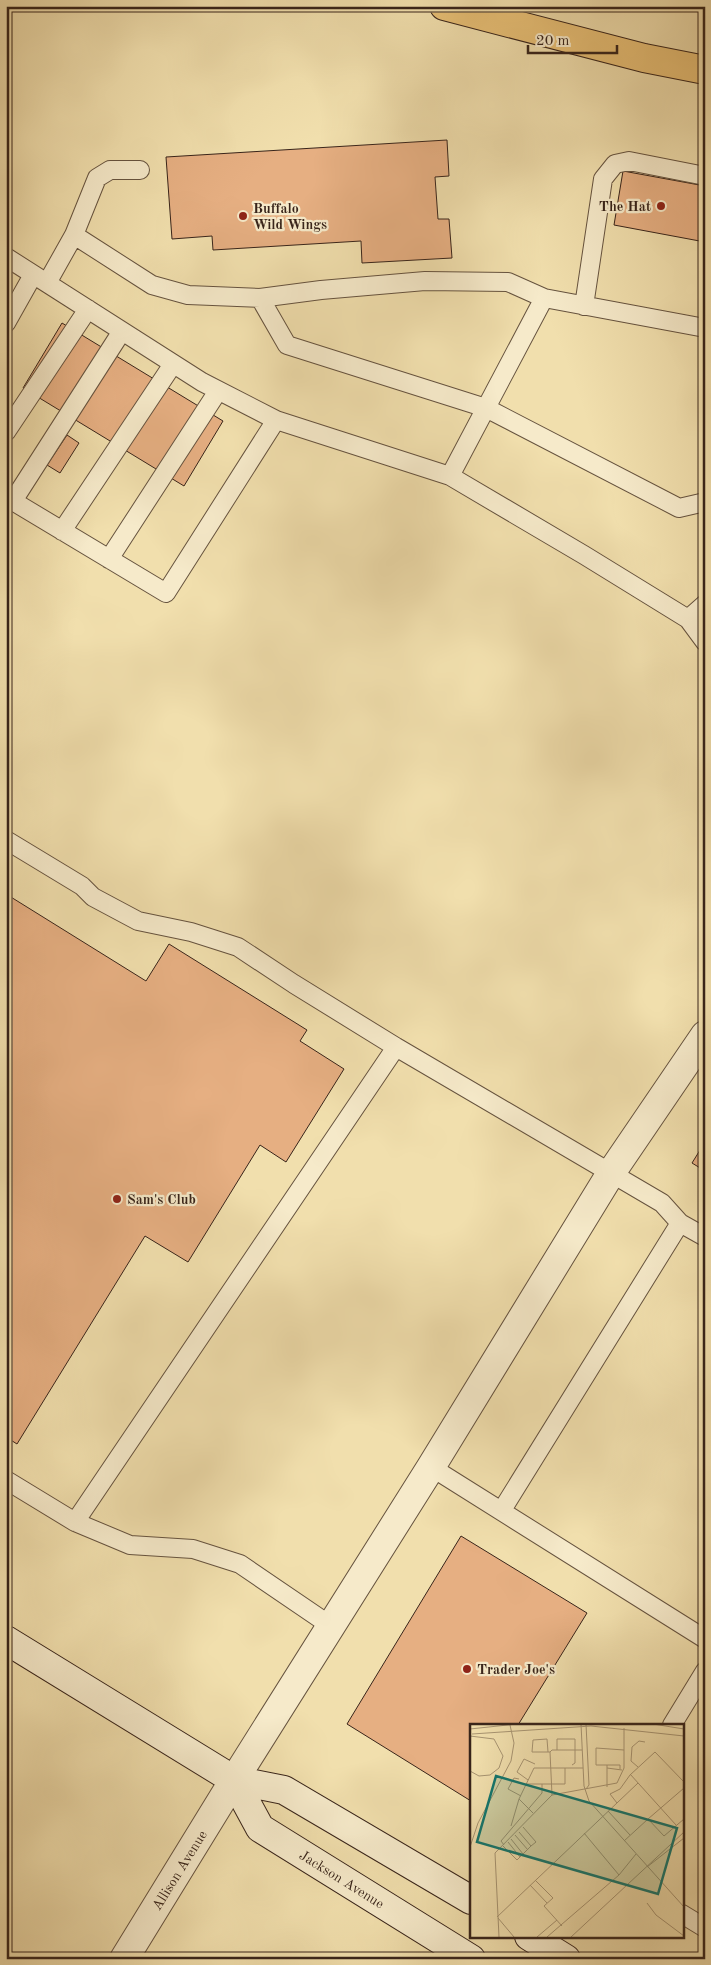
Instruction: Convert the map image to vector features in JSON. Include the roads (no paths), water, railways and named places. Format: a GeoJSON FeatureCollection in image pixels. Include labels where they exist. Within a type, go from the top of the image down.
{"type":"FeatureCollection","features":[{"type":"Feature","properties":{"kind":"highway"},"geometry":{"type":"LineString","coordinates":[[444,6],[644,58],[705,70]]}},
{"type":"Feature","properties":{"kind":"street","name":"Allison Avenue"},"geometry":{"type":"LineString","coordinates":[[124,1959],[612,1173],[705,1035]]}},
{"type":"Feature","properties":{"kind":"street"},"geometry":{"type":"LineString","coordinates":[[6,1640],[234,1780],[284,1790],[470,1899]]}},
{"type":"Feature","properties":{"kind":"street","name":"Jackson Avenue"},"geometry":{"type":"LineString","coordinates":[[234,1780],[260,1828],[471,1959]]}},
{"type":"Feature","properties":{"kind":"street"},"geometry":{"type":"LineString","coordinates":[[532,1938],[566,1959]]}},
{"type":"Feature","properties":{"kind":"lane"},"geometry":{"type":"LineString","coordinates":[[584,306],[603,179],[614,164],[628,160],[705,176]]}},
{"type":"Feature","properties":{"kind":"lane"},"geometry":{"type":"LineString","coordinates":[[6,322],[74,235],[97,178],[110,170],[140,170]]}},
{"type":"Feature","properties":{"kind":"lane"},"geometry":{"type":"LineString","coordinates":[[74,235],[152,285],[188,295],[260,298],[322,290],[425,281],[508,282],[544,298],[705,328]]}},
{"type":"Feature","properties":{"kind":"lane"},"geometry":{"type":"LineString","coordinates":[[6,257],[173,364],[218,391],[276,420],[450,476],[688,619],[705,642]]}},
{"type":"Feature","properties":{"kind":"lane"},"geometry":{"type":"LineString","coordinates":[[260,298],[287,345],[486,408],[679,508],[705,502]]}},
{"type":"Feature","properties":{"kind":"lane"},"geometry":{"type":"LineString","coordinates":[[450,476],[544,298]]}},
{"type":"Feature","properties":{"kind":"lane"},"geometry":{"type":"LineString","coordinates":[[6,432],[88,309]]}},
{"type":"Feature","properties":{"kind":"lane"},"geometry":{"type":"LineString","coordinates":[[122,331],[10,499],[166,593],[276,420]]}},
{"type":"Feature","properties":{"kind":"lane"},"geometry":{"type":"LineString","coordinates":[[62,531],[173,364]]}},
{"type":"Feature","properties":{"kind":"lane"},"geometry":{"type":"LineString","coordinates":[[109,559],[218,391]]}},
{"type":"Feature","properties":{"kind":"lane"},"geometry":{"type":"LineString","coordinates":[[688,619],[705,604]]}},
{"type":"Feature","properties":{"kind":"lane"},"geometry":{"type":"LineString","coordinates":[[6,840],[82,886],[93,897],[138,921],[192,932],[238,947],[396,1047],[662,1203],[680,1223],[705,1237]]}},
{"type":"Feature","properties":{"kind":"lane"},"geometry":{"type":"LineString","coordinates":[[75,1522],[396,1047]]}},
{"type":"Feature","properties":{"kind":"lane"},"geometry":{"type":"LineString","coordinates":[[502,1510],[680,1223]]}},
{"type":"Feature","properties":{"kind":"lane"},"geometry":{"type":"LineString","coordinates":[[431,1467],[705,1638]]}},
{"type":"Feature","properties":{"kind":"lane"},"geometry":{"type":"LineString","coordinates":[[6,1480],[75,1522],[130,1545],[193,1549],[240,1564],[331,1626]]}},
{"type":"Feature","properties":{"kind":"lane"},"geometry":{"type":"LineString","coordinates":[[673,1724],[705,1671]]}},
{"type":"Feature","properties":{"kind":"lane"},"geometry":{"type":"LineString","coordinates":[[684,1915],[705,1928]]}},
{"type":"Feature","properties":{"kind":"place","name":"The Hat"},"geometry":{"type":"Point","coordinates":[661,206]}},
{"type":"Feature","properties":{"kind":"place","name":"Buffalo Wild Wings"},"geometry":{"type":"Point","coordinates":[243,216]}},
{"type":"Feature","properties":{"kind":"place","name":"Sam's Club"},"geometry":{"type":"Point","coordinates":[117,1199]}},
{"type":"Feature","properties":{"kind":"place","name":"Trader Joe's"},"geometry":{"type":"Point","coordinates":[467,1669]}}]}
